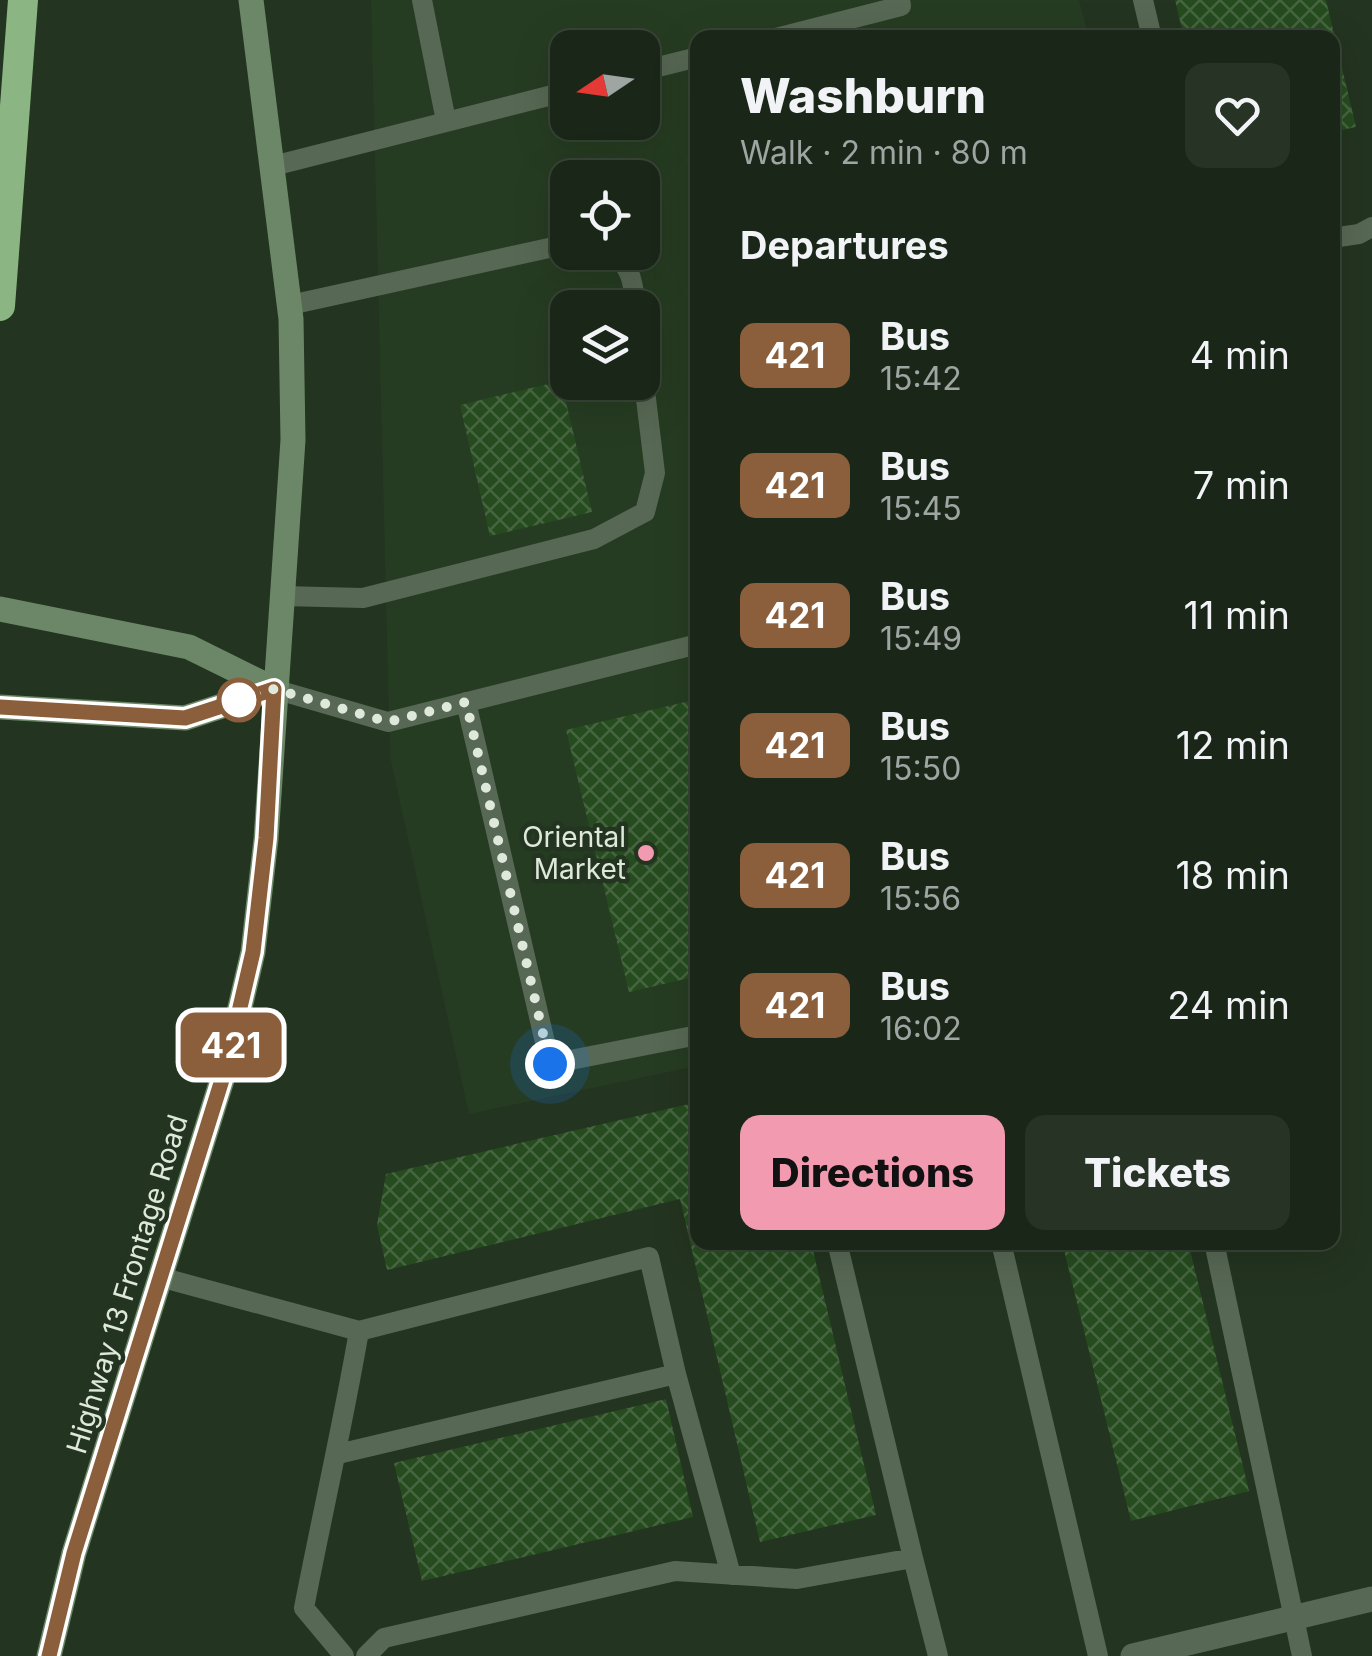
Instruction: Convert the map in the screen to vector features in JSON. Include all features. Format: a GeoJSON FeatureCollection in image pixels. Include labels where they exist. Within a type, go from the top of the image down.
{"type":"FeatureCollection","features":[{"type":"Feature","properties":{"kind":"highway"},"geometry":{"type":"LineString","coordinates":[[0,306],[23,0]]}},
{"type":"Feature","properties":{"kind":"street","name":"Highway 13 Frontage Road"},"geometry":{"type":"LineString","coordinates":[[49,1656],[74,1553],[226,1067],[253,952],[266,838],[293,440],[290,305],[251,0]]}},
{"type":"Feature","properties":{"kind":"street"},"geometry":{"type":"LineString","coordinates":[[0,609],[189,646],[274,689]]}},
{"type":"Feature","properties":{"kind":"street"},"geometry":{"type":"LineString","coordinates":[[0,707],[185,718],[274,689]]}},
{"type":"Feature","properties":{"kind":"street"},"geometry":{"type":"LineString","coordinates":[[1133,1656],[1372,1599]]}},
{"type":"Feature","properties":{"kind":"lane"},"geometry":{"type":"LineString","coordinates":[[422,0],[446,122]]}},
{"type":"Feature","properties":{"kind":"lane"},"geometry":{"type":"LineString","coordinates":[[807,30],[900,6],[900,0]]}},
{"type":"Feature","properties":{"kind":"lane"},"geometry":{"type":"LineString","coordinates":[[1143,0],[1150,30]]}},
{"type":"Feature","properties":{"kind":"lane"},"geometry":{"type":"LineString","coordinates":[[660,68],[690,60]]}},
{"type":"Feature","properties":{"kind":"lane"},"geometry":{"type":"LineString","coordinates":[[272,166],[550,95]]}},
{"type":"Feature","properties":{"kind":"lane"},"geometry":{"type":"LineString","coordinates":[[1340,237],[1372,227]]}},
{"type":"Feature","properties":{"kind":"lane"},"geometry":{"type":"LineString","coordinates":[[290,305],[550,251]]}},
{"type":"Feature","properties":{"kind":"lane"},"geometry":{"type":"LineString","coordinates":[[282,596],[363,598],[594,540],[645,512],[655,473],[646,400]]}},
{"type":"Feature","properties":{"kind":"lane"},"geometry":{"type":"LineString","coordinates":[[274,689],[388,722],[690,646]]}},
{"type":"Feature","properties":{"kind":"lane"},"geometry":{"type":"LineString","coordinates":[[466,702],[550,1064],[690,1037]]}},
{"type":"Feature","properties":{"kind":"lane"},"geometry":{"type":"LineString","coordinates":[[839,1250],[938,1656]]}},
{"type":"Feature","properties":{"kind":"lane"},"geometry":{"type":"LineString","coordinates":[[1003,1250],[1098,1656]]}},
{"type":"Feature","properties":{"kind":"lane"},"geometry":{"type":"LineString","coordinates":[[1216,1250],[1302,1656]]}},
{"type":"Feature","properties":{"kind":"lane"},"geometry":{"type":"LineString","coordinates":[[160,1276],[359,1330],[649,1257],[730,1575]]}},
{"type":"Feature","properties":{"kind":"lane"},"geometry":{"type":"LineString","coordinates":[[344,1656],[304,1608],[338,1454],[359,1330]]}},
{"type":"Feature","properties":{"kind":"lane"},"geometry":{"type":"LineString","coordinates":[[338,1454],[676,1374]]}},
{"type":"Feature","properties":{"kind":"lane"},"geometry":{"type":"LineString","coordinates":[[366,1656],[384,1638],[675,1571],[798,1579],[914,1558]]}},
{"type":"Feature","properties":{"kind":"shaded area"},"geometry":{"type":"Polygon","coordinates":[[[371,0],[1079,0],[1087,30],[690,30],[690,1067],[469,1114],[390,757],[371,0]]]}},
{"type":"Feature","properties":{"kind":"building"},"geometry":{"type":"Polygon","coordinates":[[[1175,0],[1326,0],[1333,30],[1182,30],[1175,0]]]}},
{"type":"Feature","properties":{"kind":"building"},"geometry":{"type":"Polygon","coordinates":[[[1340,59],[1356,127],[1340,130],[1340,59]]]}},
{"type":"Feature","properties":{"kind":"building"},"geometry":{"type":"Polygon","coordinates":[[[550,384],[550,400],[565,400],[592,512],[490,536],[460,405],[550,384]]]}},
{"type":"Feature","properties":{"kind":"building","name":"Oriental Market"},"geometry":{"type":"Polygon","coordinates":[[[690,701],[690,978],[629,992],[566,730],[690,701]]]}},
{"type":"Feature","properties":{"kind":"building"},"geometry":{"type":"Polygon","coordinates":[[[690,1104],[690,1242],[680,1199],[387,1270],[377,1225],[386,1174],[690,1104]]]}},
{"type":"Feature","properties":{"kind":"building"},"geometry":{"type":"Polygon","coordinates":[[[692,1250],[813,1250],[876,1515],[760,1542],[692,1250]]]}},
{"type":"Feature","properties":{"kind":"building"},"geometry":{"type":"Polygon","coordinates":[[[1064,1250],[1190,1250],[1249,1491],[1131,1521],[1064,1250]]]}},
{"type":"Feature","properties":{"kind":"building"},"geometry":{"type":"Polygon","coordinates":[[[666,1399],[693,1517],[422,1581],[394,1463],[666,1399]]]}},
{"type":"Feature","properties":{"kind":"bus line","name":"421"},"geometry":{"type":"LineString","coordinates":[[0,707],[185,718],[274,689],[266,838],[253,952],[226,1067],[74,1553],[49,1656]]}},
{"type":"Feature","properties":{"kind":"place","name":"Oriental Market"},"geometry":{"type":"Point","coordinates":[646,853]}},
{"type":"Feature","properties":{"kind":"route"},"geometry":{"type":"LineString","coordinates":[[239,700],[274,689],[388,722],[466,702],[550,1064]]}}]}
